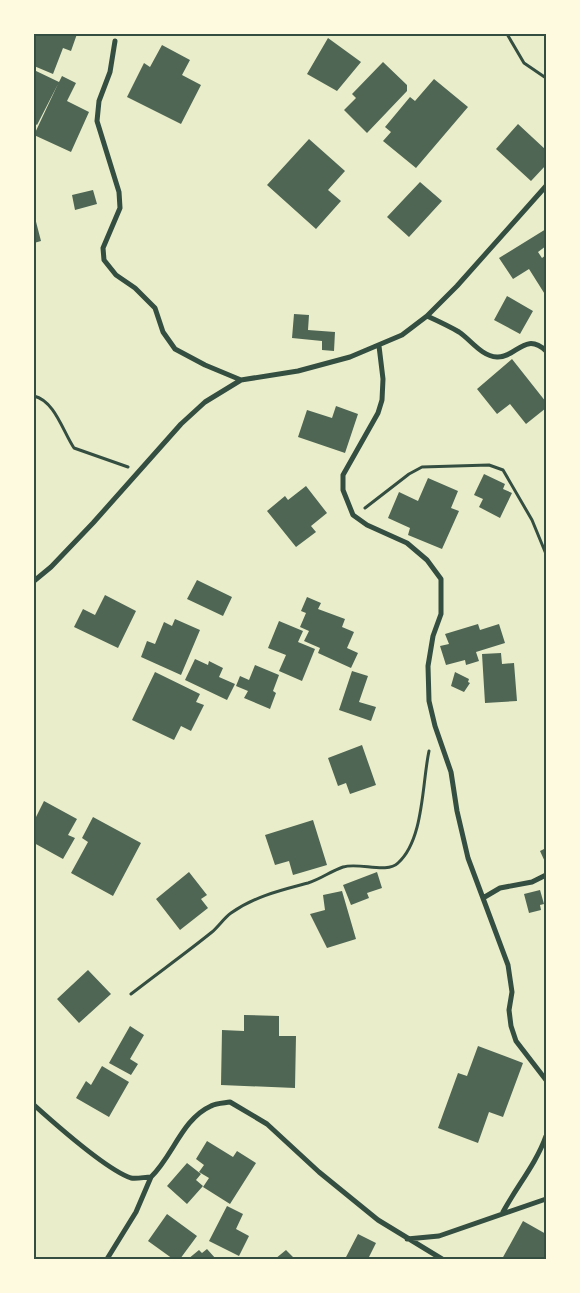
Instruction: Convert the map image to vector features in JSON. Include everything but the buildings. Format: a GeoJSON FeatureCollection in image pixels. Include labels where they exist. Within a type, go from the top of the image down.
{"type":"FeatureCollection","features":[{"type":"Feature","properties":{"kind":"street"},"geometry":{"type":"LineString","coordinates":[[115,41],[110,72],[99,100],[97,121],[119,192],[120,208],[103,248],[104,260],[116,275],[151,304],[163,332],[175,349],[205,365],[242,380]]}},
{"type":"Feature","properties":{"kind":"street"},"geometry":{"type":"LineString","coordinates":[[34,581],[51,568],[140,472],[181,424],[205,402],[242,380],[298,372],[379,346],[402,335],[428,316],[457,286],[546,186]]}},
{"type":"Feature","properties":{"kind":"street"},"geometry":{"type":"LineString","coordinates":[[428,316],[459,332],[486,354],[492,356],[500,358],[531,344],[541,346],[546,351]]}},
{"type":"Feature","properties":{"kind":"street"},"geometry":{"type":"LineString","coordinates":[[379,346],[383,379],[382,400],[378,413],[343,475],[343,490],[353,515],[367,525],[407,543],[427,560],[441,579],[441,614],[433,636],[428,666],[429,701],[435,726],[451,772],[457,811],[468,858],[508,965],[512,992],[509,1010],[510,1026],[516,1041],[546,1080]]}},
{"type":"Feature","properties":{"kind":"street"},"geometry":{"type":"LineString","coordinates":[[483,898],[500,888],[532,882],[546,875]]}},
{"type":"Feature","properties":{"kind":"street"},"geometry":{"type":"LineString","coordinates":[[107,1259],[136,1212],[151,1177],[163,1166],[194,1117],[211,1105],[230,1102],[267,1124],[346,1195],[406,1240],[442,1259]]}},
{"type":"Feature","properties":{"kind":"street"},"geometry":{"type":"LineString","coordinates":[[34,1104],[115,1169],[132,1178],[151,1177]]}},
{"type":"Feature","properties":{"kind":"street"},"geometry":{"type":"LineString","coordinates":[[503,1213],[529,1172],[546,1136]]}},
{"type":"Feature","properties":{"kind":"street"},"geometry":{"type":"LineString","coordinates":[[406,1240],[439,1236],[546,1199]]}},
{"type":"Feature","properties":{"kind":"path"},"geometry":{"type":"LineString","coordinates":[[507,34],[524,63],[546,78]]}},
{"type":"Feature","properties":{"kind":"path"},"geometry":{"type":"LineString","coordinates":[[34,396],[40,397],[50,406],[74,448],[140,472]]}},
{"type":"Feature","properties":{"kind":"path"},"geometry":{"type":"LineString","coordinates":[[353,515],[375,502],[409,474],[422,467],[489,465],[503,470],[532,520],[546,554]]}},
{"type":"Feature","properties":{"kind":"path"},"geometry":{"type":"LineString","coordinates":[[131,994],[213,931],[232,913],[254,901],[281,888],[310,882],[344,867],[362,865],[388,868],[398,864],[406,852],[419,818],[428,757],[435,726]]}}]}
